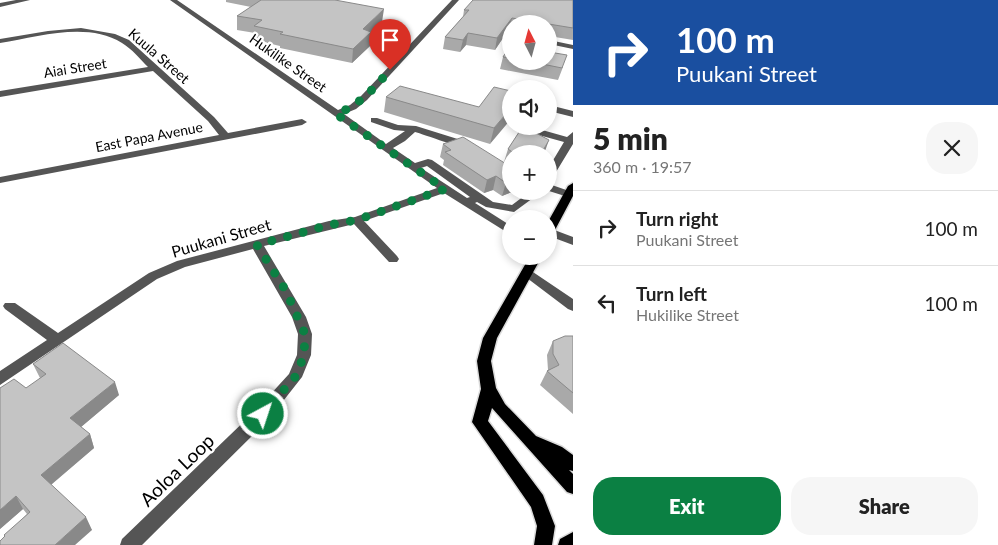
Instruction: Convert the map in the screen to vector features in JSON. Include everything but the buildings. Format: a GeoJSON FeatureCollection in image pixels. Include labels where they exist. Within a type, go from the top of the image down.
{"type":"FeatureCollection","features":[{"type":"Feature","properties":{"kind":"main road"},"geometry":{"type":"LineString","coordinates":[[557,216],[571,190]]}},
{"type":"Feature","properties":{"kind":"main road"},"geometry":{"type":"LineString","coordinates":[[531,265],[490,338],[484,362],[488,389],[480,422],[495,445],[533,494],[546,526],[543,545]]}},
{"type":"Feature","properties":{"kind":"main road"},"geometry":{"type":"LineString","coordinates":[[488,389],[500,409],[525,438],[573,486]]}},
{"type":"Feature","properties":{"kind":"main road"},"geometry":{"type":"LineString","coordinates":[[525,438],[556,452],[573,464]]}},
{"type":"Feature","properties":{"kind":"main road"},"geometry":{"type":"LineString","coordinates":[[567,545],[573,541]]}},
{"type":"Feature","properties":{"kind":"street"},"geometry":{"type":"LineString","coordinates":[[0,5],[27,0]]}},
{"type":"Feature","properties":{"kind":"street"},"geometry":{"type":"LineString","coordinates":[[336,114],[353,107],[364,98],[456,0]]}},
{"type":"Feature","properties":{"kind":"street","name":"Hukilike Street"},"geometry":{"type":"LineString","coordinates":[[179,1],[336,114],[445,189],[502,225]]}},
{"type":"Feature","properties":{"kind":"street","name":"Kuula Street"},"geometry":{"type":"LineString","coordinates":[[0,41],[77,31],[111,34],[126,42],[211,119],[225,136]]}},
{"type":"Feature","properties":{"kind":"street"},"geometry":{"type":"LineString","coordinates":[[558,44],[573,46]]}},
{"type":"Feature","properties":{"kind":"street","name":"Aiai Street"},"geometry":{"type":"LineString","coordinates":[[0,94],[154,68]]}},
{"type":"Feature","properties":{"kind":"street"},"geometry":{"type":"LineString","coordinates":[[557,110],[573,114]]}},
{"type":"Feature","properties":{"kind":"street"},"geometry":{"type":"LineString","coordinates":[[374,120],[396,128],[413,128],[461,143],[477,153]]}},
{"type":"Feature","properties":{"kind":"street","name":"East Papa Avenue"},"geometry":{"type":"LineString","coordinates":[[0,180],[302,122]]}},
{"type":"Feature","properties":{"kind":"street"},"geometry":{"type":"LineString","coordinates":[[386,148],[402,140],[413,128]]}},
{"type":"Feature","properties":{"kind":"street"},"geometry":{"type":"LineString","coordinates":[[555,135],[572,139],[557,162]]}},
{"type":"Feature","properties":{"kind":"street"},"geometry":{"type":"LineString","coordinates":[[414,167],[428,162],[490,205],[514,209],[525,200]]}},
{"type":"Feature","properties":{"kind":"street"},"geometry":{"type":"LineString","coordinates":[[557,188],[571,190]]}},
{"type":"Feature","properties":{"kind":"street","name":"Puukani Street"},"geometry":{"type":"LineString","coordinates":[[0,379],[153,276],[182,264],[329,225],[357,220],[445,189]]}},
{"type":"Feature","properties":{"kind":"street"},"geometry":{"type":"LineString","coordinates":[[467,202],[478,198]]}},
{"type":"Feature","properties":{"kind":"street"},"geometry":{"type":"LineString","coordinates":[[357,220],[393,259]]}},
{"type":"Feature","properties":{"kind":"street"},"geometry":{"type":"LineString","coordinates":[[557,234],[573,241]]}},
{"type":"Feature","properties":{"kind":"street","name":"Aoloa Loop"},"geometry":{"type":"LineString","coordinates":[[130,545],[263,414],[295,377],[304,356],[305,334],[298,317],[286,291],[257,245]]}},
{"type":"Feature","properties":{"kind":"street"},"geometry":{"type":"LineString","coordinates":[[527,272],[573,306]]}},
{"type":"Feature","properties":{"kind":"street"},"geometry":{"type":"LineString","coordinates":[[10,306],[57,340]]}},
{"type":"Feature","properties":{"kind":"route"},"geometry":{"type":"LineString","coordinates":[[263,414],[295,377],[304,356],[305,334],[286,291],[257,245],[329,225],[357,220],[445,189],[336,114],[353,107],[390,70]]}}]}
